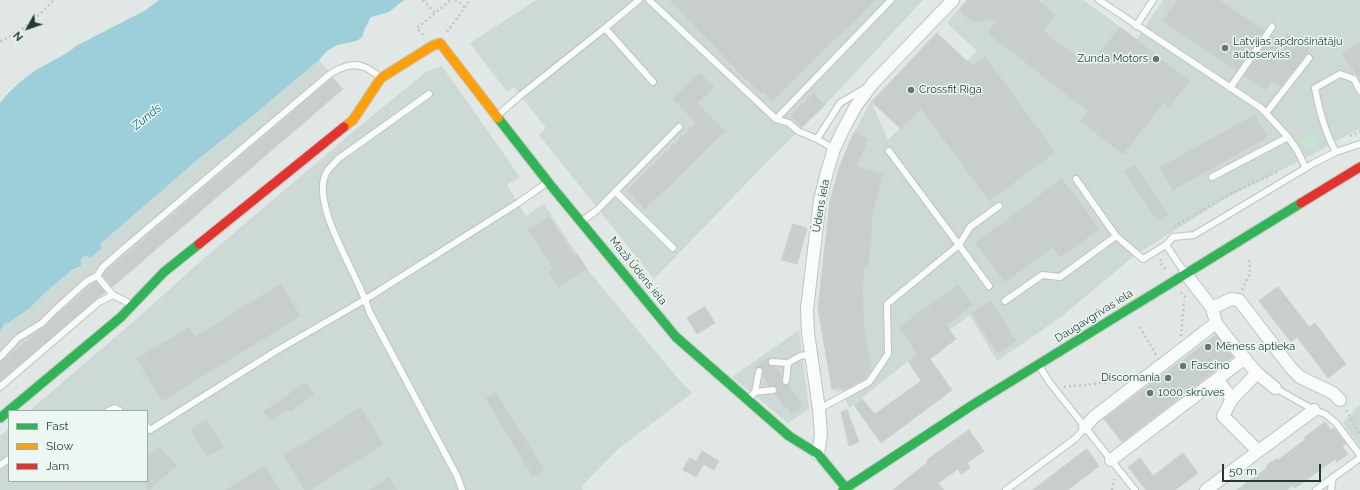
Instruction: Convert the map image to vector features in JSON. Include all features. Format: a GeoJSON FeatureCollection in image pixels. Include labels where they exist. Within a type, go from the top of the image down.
{"type":"FeatureCollection","features":[{"type":"Feature","properties":{"kind":"street","name":"Ūdens iela"},"geometry":{"type":"LineString","coordinates":[[818,454],[821,435],[807,310],[820,200],[834,149],[856,106],[873,83],[953,0]]}},
{"type":"Feature","properties":{"kind":"street"},"geometry":{"type":"LineString","coordinates":[[10,410],[121,317],[164,272],[353,120],[381,78],[440,42]]}},
{"type":"Feature","properties":{"kind":"street","name":"Mazā Ūdens iela"},"geometry":{"type":"LineString","coordinates":[[440,42],[498,115],[548,182],[676,337],[789,436],[818,454],[845,489]]}},
{"type":"Feature","properties":{"kind":"street","name":"Daugavgrīvas iela"},"geometry":{"type":"LineString","coordinates":[[845,489],[938,427],[1038,364],[1360,167]]}},
{"type":"Feature","properties":{"kind":"street"},"geometry":{"type":"LineString","coordinates":[[1185,274],[1212,308],[1216,323],[1237,350],[1257,373],[1275,388]]}},
{"type":"Feature","properties":{"kind":"street"},"geometry":{"type":"LineString","coordinates":[[1212,308],[1231,299],[1239,300],[1300,377],[1333,392],[1340,400]]}},
{"type":"Feature","properties":{"kind":"street"},"geometry":{"type":"LineString","coordinates":[[1085,427],[1094,417],[1216,323]]}},
{"type":"Feature","properties":{"kind":"street"},"geometry":{"type":"LineString","coordinates":[[1111,460],[1245,358]]}},
{"type":"Feature","properties":{"kind":"street"},"geometry":{"type":"LineString","coordinates":[[1257,373],[1232,399],[1223,416],[1258,451]]}},
{"type":"Feature","properties":{"kind":"street"},"geometry":{"type":"LineString","coordinates":[[1217,379],[1232,399]]}},
{"type":"Feature","properties":{"kind":"street"},"geometry":{"type":"LineString","coordinates":[[1206,490],[1314,410]]}},
{"type":"Feature","properties":{"kind":"street"},"geometry":{"type":"LineString","coordinates":[[0,418],[8,411]]}},
{"type":"Feature","properties":{"kind":"lane"},"geometry":{"type":"LineString","coordinates":[[498,115],[520,95],[639,0]]}},
{"type":"Feature","properties":{"kind":"lane"},"geometry":{"type":"LineString","coordinates":[[649,0],[776,119],[789,123],[798,131],[817,139],[834,149]]}},
{"type":"Feature","properties":{"kind":"lane"},"geometry":{"type":"LineString","coordinates":[[776,119],[891,0]]}},
{"type":"Feature","properties":{"kind":"lane"},"geometry":{"type":"LineString","coordinates":[[1099,0],[1266,113],[1288,136],[1306,168]]}},
{"type":"Feature","properties":{"kind":"lane"},"geometry":{"type":"LineString","coordinates":[[1136,26],[1154,0]]}},
{"type":"Feature","properties":{"kind":"lane"},"geometry":{"type":"LineString","coordinates":[[1230,88],[1272,27]]}},
{"type":"Feature","properties":{"kind":"lane"},"geometry":{"type":"LineString","coordinates":[[605,28],[653,82]]}},
{"type":"Feature","properties":{"kind":"lane"},"geometry":{"type":"LineString","coordinates":[[1266,113],[1309,58]]}},
{"type":"Feature","properties":{"kind":"lane"},"geometry":{"type":"LineString","coordinates":[[0,357],[18,338],[42,323],[87,281],[97,276],[103,267],[127,246],[330,74],[338,69],[350,65],[363,66],[381,78]]}},
{"type":"Feature","properties":{"kind":"lane"},"geometry":{"type":"LineString","coordinates":[[1336,152],[1319,108],[1315,88],[1340,74],[1354,79],[1360,91]]}},
{"type":"Feature","properties":{"kind":"lane"},"geometry":{"type":"LineString","coordinates":[[817,139],[840,103],[873,83]]}},
{"type":"Feature","properties":{"kind":"lane"},"geometry":{"type":"LineString","coordinates":[[429,94],[338,159],[326,173],[322,191],[329,220],[349,267],[366,298],[369,311],[457,476],[462,490]]}},
{"type":"Feature","properties":{"kind":"lane"},"geometry":{"type":"LineString","coordinates":[[581,222],[597,210],[616,192],[679,127]]}},
{"type":"Feature","properties":{"kind":"lane"},"geometry":{"type":"LineString","coordinates":[[1212,177],[1288,136]]}},
{"type":"Feature","properties":{"kind":"lane"},"geometry":{"type":"LineString","coordinates":[[1076,179],[1116,236],[1143,259],[1166,245],[1172,237],[1194,235],[1306,168],[1336,152],[1360,144]]}},
{"type":"Feature","properties":{"kind":"lane"},"geometry":{"type":"LineString","coordinates":[[889,151],[989,286]]}},
{"type":"Feature","properties":{"kind":"lane"},"geometry":{"type":"LineString","coordinates":[[148,428],[150,430],[366,298],[518,203],[548,182]]}},
{"type":"Feature","properties":{"kind":"lane"},"geometry":{"type":"LineString","coordinates":[[616,192],[673,248]]}},
{"type":"Feature","properties":{"kind":"lane"},"geometry":{"type":"LineString","coordinates":[[819,409],[869,382],[888,354],[887,304],[960,245],[970,227],[999,206]]}},
{"type":"Feature","properties":{"kind":"lane"},"geometry":{"type":"LineString","coordinates":[[1005,301],[1042,275],[1060,277],[1116,236]]}},
{"type":"Feature","properties":{"kind":"lane"},"geometry":{"type":"LineString","coordinates":[[1166,245],[1185,274]]}},
{"type":"Feature","properties":{"kind":"lane"},"geometry":{"type":"LineString","coordinates":[[97,276],[113,295],[132,305]]}},
{"type":"Feature","properties":{"kind":"lane"},"geometry":{"type":"LineString","coordinates":[[0,386],[99,302],[113,295]]}},
{"type":"Feature","properties":{"kind":"lane"},"geometry":{"type":"LineString","coordinates":[[772,362],[788,363],[800,356],[812,354]]}},
{"type":"Feature","properties":{"kind":"lane"},"geometry":{"type":"LineString","coordinates":[[786,381],[788,363]]}},
{"type":"Feature","properties":{"kind":"lane"},"geometry":{"type":"LineString","coordinates":[[1038,364],[1050,383],[1135,490]]}},
{"type":"Feature","properties":{"kind":"lane"},"geometry":{"type":"LineString","coordinates":[[747,400],[755,392],[759,371]]}},
{"type":"Feature","properties":{"kind":"lane"},"geometry":{"type":"LineString","coordinates":[[1275,388],[1314,410],[1325,414],[1336,423],[1360,456],[1316,490]]}},
{"type":"Feature","properties":{"kind":"lane"},"geometry":{"type":"LineString","coordinates":[[755,392],[773,390]]}},
{"type":"Feature","properties":{"kind":"lane"},"geometry":{"type":"LineString","coordinates":[[1006,490],[1076,438],[1085,427]]}},
{"type":"Feature","properties":{"kind":"lane"},"geometry":{"type":"LineString","coordinates":[[0,466],[8,459]]}},
{"type":"Feature","properties":{"kind":"lane"},"geometry":{"type":"LineString","coordinates":[[1331,490],[1333,477]]}},
{"type":"Feature","properties":{"kind":"path"},"geometry":{"type":"LineString","coordinates":[[0,41],[14,35],[54,0]]}},
{"type":"Feature","properties":{"kind":"path"},"geometry":{"type":"LineString","coordinates":[[424,0],[435,12]]}},
{"type":"Feature","properties":{"kind":"path"},"geometry":{"type":"LineString","coordinates":[[417,28],[451,0]]}},
{"type":"Feature","properties":{"kind":"path"},"geometry":{"type":"LineString","coordinates":[[455,0],[465,8]]}},
{"type":"Feature","properties":{"kind":"path"},"geometry":{"type":"LineString","coordinates":[[440,42],[470,0]]}},
{"type":"Feature","properties":{"kind":"path"},"geometry":{"type":"LineString","coordinates":[[1347,148],[1345,139],[1360,131]]}},
{"type":"Feature","properties":{"kind":"path"},"geometry":{"type":"LineString","coordinates":[[1172,228],[1228,195],[1282,170]]}},
{"type":"Feature","properties":{"kind":"path"},"geometry":{"type":"LineString","coordinates":[[1160,262],[1166,245]]}},
{"type":"Feature","properties":{"kind":"path"},"geometry":{"type":"LineString","coordinates":[[1239,300],[1241,291],[1250,273],[1249,260]]}},
{"type":"Feature","properties":{"kind":"path"},"geometry":{"type":"LineString","coordinates":[[1183,348],[1181,334],[1184,300]]}},
{"type":"Feature","properties":{"kind":"path"},"geometry":{"type":"LineString","coordinates":[[1140,328],[1162,364]]}},
{"type":"Feature","properties":{"kind":"path"},"geometry":{"type":"LineString","coordinates":[[1060,383],[1063,388],[1121,381]]}},
{"type":"Feature","properties":{"kind":"path"},"geometry":{"type":"LineString","coordinates":[[1350,419],[1360,436]]}},
{"type":"Feature","properties":{"kind":"shaded area"},"geometry":{"type":"Polygon","coordinates":[[[536,0],[923,0],[825,105],[767,162],[654,279],[539,135],[546,128],[514,87],[507,92],[470,43],[536,0]]]}},
{"type":"Feature","properties":{"kind":"shaded area"},"geometry":{"type":"Polygon","coordinates":[[[967,0],[1083,0],[1137,39],[1163,0],[1360,0],[1360,128],[1321,150],[1228,197],[1134,256],[1061,317],[997,361],[970,315],[931,343],[849,408],[842,390],[836,392],[835,390],[832,390],[818,309],[830,201],[839,168],[854,133],[871,101],[888,140],[977,51],[947,23],[967,0]]]}},
{"type":"Feature","properties":{"kind":"shaded area"},"geometry":{"type":"Polygon","coordinates":[[[319,60],[343,89],[0,383],[0,331],[5,323],[30,308],[47,291],[72,270],[79,268],[81,259],[88,256],[163,188],[319,60]]]}},
{"type":"Feature","properties":{"kind":"shaded area"},"geometry":{"type":"Polygon","coordinates":[[[442,66],[520,177],[507,185],[526,216],[544,204],[587,269],[675,375],[692,393],[618,449],[581,487],[583,490],[0,490],[0,436],[8,430],[8,482],[148,482],[148,410],[30,410],[140,316],[202,260],[426,72],[442,66]]]}},
{"type":"Feature","properties":{"kind":"shaded area"},"geometry":{"type":"Polygon","coordinates":[[[799,330],[809,409],[788,423],[732,377],[799,330]]]}},
{"type":"Feature","properties":{"kind":"shaded area"},"geometry":{"type":"Polygon","coordinates":[[[1359,405],[1360,407],[1360,447],[1343,423],[1359,405]]]}},
{"type":"Feature","properties":{"kind":"green space"},"geometry":{"type":"Polygon","coordinates":[[[1313,132],[1321,150],[1314,151],[1308,149],[1298,142],[1313,132]]]}},
{"type":"Feature","properties":{"kind":"water","name":"Zunds"},"geometry":{"type":"Polygon","coordinates":[[[159,0],[404,0],[389,12],[371,17],[362,37],[357,41],[337,45],[327,51],[319,60],[197,160],[100,244],[101,249],[90,258],[85,256],[81,259],[81,266],[72,270],[47,291],[30,308],[8,323],[5,323],[0,331],[0,103],[23,79],[43,66],[63,56],[76,46],[144,11],[159,0]]]}},
{"type":"Feature","properties":{"kind":"building"},"geometry":{"type":"Polygon","coordinates":[[[670,0],[876,0],[834,41],[833,40],[772,101],[764,92],[762,94],[745,78],[670,0]]]}},
{"type":"Feature","properties":{"kind":"building"},"geometry":{"type":"Polygon","coordinates":[[[968,0],[1037,0],[1056,15],[1043,31],[1087,65],[1091,61],[1093,62],[1120,27],[1189,81],[1170,106],[1164,102],[1123,154],[1080,121],[1088,111],[989,34],[989,30],[998,19],[973,22],[962,13],[961,8],[968,0]]]}},
{"type":"Feature","properties":{"kind":"building","name":"Latvijas apdrošinātāju autoserviss"},"geometry":{"type":"Polygon","coordinates":[[[1178,0],[1219,0],[1264,30],[1237,71],[1163,21],[1178,0]]]}},
{"type":"Feature","properties":{"kind":"building"},"geometry":{"type":"Polygon","coordinates":[[[937,33],[972,66],[985,57],[1055,152],[989,201],[921,108],[901,129],[872,102],[937,33]]]}},
{"type":"Feature","properties":{"kind":"building"},"geometry":{"type":"Polygon","coordinates":[[[1287,34],[1309,49],[1281,86],[1272,80],[1265,90],[1244,76],[1272,36],[1282,42],[1287,34]]]}},
{"type":"Feature","properties":{"kind":"building"},"geometry":{"type":"Polygon","coordinates":[[[1360,41],[1360,78],[1342,55],[1360,41]]]}},
{"type":"Feature","properties":{"kind":"building"},"geometry":{"type":"Polygon","coordinates":[[[700,73],[714,87],[697,103],[725,131],[645,209],[628,190],[696,123],[673,99],[700,73]]]}},
{"type":"Feature","properties":{"kind":"building"},"geometry":{"type":"Polygon","coordinates":[[[333,78],[343,89],[112,287],[103,275],[333,78]]]}},
{"type":"Feature","properties":{"kind":"building"},"geometry":{"type":"Polygon","coordinates":[[[814,94],[825,105],[802,127],[791,116],[814,94]]]}},
{"type":"Feature","properties":{"kind":"building"},"geometry":{"type":"Polygon","coordinates":[[[1255,115],[1267,137],[1173,190],[1160,168],[1255,115]]]}},
{"type":"Feature","properties":{"kind":"building"},"geometry":{"type":"Polygon","coordinates":[[[854,133],[868,139],[856,166],[883,174],[873,210],[868,267],[865,266],[862,285],[864,330],[871,366],[866,378],[842,390],[839,386],[832,389],[818,309],[830,201],[839,168],[854,133]]]}},
{"type":"Feature","properties":{"kind":"building"},"geometry":{"type":"Polygon","coordinates":[[[1135,165],[1168,214],[1158,221],[1124,172],[1135,165]]]}},
{"type":"Feature","properties":{"kind":"building"},"geometry":{"type":"Polygon","coordinates":[[[1062,179],[1099,229],[1060,257],[1052,247],[1005,282],[976,243],[1062,179]]]}},
{"type":"Feature","properties":{"kind":"building"},"geometry":{"type":"Polygon","coordinates":[[[549,217],[574,256],[577,254],[587,269],[559,287],[549,272],[554,269],[528,230],[549,217]]]}},
{"type":"Feature","properties":{"kind":"building"},"geometry":{"type":"Polygon","coordinates":[[[793,224],[807,228],[797,264],[782,260],[793,224]]]}},
{"type":"Feature","properties":{"kind":"building"},"geometry":{"type":"Polygon","coordinates":[[[96,282],[105,292],[0,381],[0,363],[96,282]]]}},
{"type":"Feature","properties":{"kind":"building"},"geometry":{"type":"Polygon","coordinates":[[[281,284],[300,316],[162,401],[137,359],[189,327],[195,337],[281,284]]]}},
{"type":"Feature","properties":{"kind":"building"},"geometry":{"type":"Polygon","coordinates":[[[958,285],[973,305],[946,325],[956,339],[930,359],[952,390],[881,443],[854,405],[862,399],[875,414],[921,381],[908,361],[918,354],[899,328],[958,285]]]}},
{"type":"Feature","properties":{"kind":"building"},"geometry":{"type":"Polygon","coordinates":[[[1278,287],[1309,327],[1315,323],[1346,364],[1328,378],[1297,337],[1291,342],[1259,301],[1278,287]]]}},
{"type":"Feature","properties":{"kind":"building"},"geometry":{"type":"Polygon","coordinates":[[[991,301],[1016,341],[998,353],[972,313],[991,301]]]}},
{"type":"Feature","properties":{"kind":"building"},"geometry":{"type":"Polygon","coordinates":[[[705,307],[715,323],[697,334],[687,318],[705,307]]]}},
{"type":"Feature","properties":{"kind":"building"},"geometry":{"type":"Polygon","coordinates":[[[1216,335],[1233,357],[1122,442],[1104,419],[1216,335]]]}},
{"type":"Feature","properties":{"kind":"building"},"geometry":{"type":"Polygon","coordinates":[[[769,357],[768,364],[775,367],[782,376],[782,383],[788,385],[799,399],[797,400],[802,406],[792,414],[775,394],[777,391],[776,387],[769,386],[763,376],[762,368],[755,367],[769,357]]]}},
{"type":"Feature","properties":{"kind":"building"},"geometry":{"type":"Polygon","coordinates":[[[306,383],[314,394],[290,412],[288,409],[271,421],[264,412],[306,383]]]}},
{"type":"Feature","properties":{"kind":"building"},"geometry":{"type":"Polygon","coordinates":[[[496,393],[544,470],[533,476],[486,399],[496,393]]]}},
{"type":"Feature","properties":{"kind":"building"},"geometry":{"type":"Polygon","coordinates":[[[360,408],[383,444],[310,490],[305,490],[284,456],[360,408]]]}},
{"type":"Feature","properties":{"kind":"building"},"geometry":{"type":"Polygon","coordinates":[[[847,410],[859,442],[849,446],[841,412],[847,410]]]}},
{"type":"Feature","properties":{"kind":"building"},"geometry":{"type":"Polygon","coordinates":[[[207,420],[223,447],[207,456],[191,430],[207,420]]]}},
{"type":"Feature","properties":{"kind":"building"},"geometry":{"type":"Polygon","coordinates":[[[1325,422],[1331,430],[1334,428],[1346,444],[1342,446],[1348,454],[1337,462],[1335,459],[1295,488],[1293,485],[1287,490],[1237,490],[1267,468],[1266,466],[1276,459],[1278,460],[1306,439],[1304,438],[1325,422]]]}},
{"type":"Feature","properties":{"kind":"building"},"geometry":{"type":"Polygon","coordinates":[[[969,430],[984,451],[967,463],[970,468],[961,474],[958,469],[938,483],[944,490],[893,490],[928,462],[927,460],[969,430]]]}},
{"type":"Feature","properties":{"kind":"building"},"geometry":{"type":"Polygon","coordinates":[[[158,447],[176,465],[150,490],[147,490],[148,457],[158,447]]]}},
{"type":"Feature","properties":{"kind":"building"},"geometry":{"type":"Polygon","coordinates":[[[1087,449],[1099,466],[1068,490],[1033,490],[1087,449]]]}},
{"type":"Feature","properties":{"kind":"building"},"geometry":{"type":"Polygon","coordinates":[[[702,451],[719,461],[714,470],[697,461],[702,451]]]}},
{"type":"Feature","properties":{"kind":"building"},"geometry":{"type":"Polygon","coordinates":[[[1183,453],[1198,473],[1175,490],[1146,490],[1128,467],[1140,458],[1153,476],[1183,453]]]}},
{"type":"Feature","properties":{"kind":"building"},"geometry":{"type":"Polygon","coordinates":[[[690,458],[703,465],[696,477],[683,470],[690,458]]]}},
{"type":"Feature","properties":{"kind":"building"},"geometry":{"type":"Polygon","coordinates":[[[265,466],[280,490],[226,490],[265,466]]]}},
{"type":"Feature","properties":{"kind":"building"},"geometry":{"type":"Polygon","coordinates":[[[389,478],[397,490],[370,490],[389,478]]]}},
{"type":"Feature","properties":{"kind":"traffic: fast"},"geometry":{"type":"LineString","coordinates":[[498,118],[548,182],[676,337],[789,436],[818,454],[845,487]]}},
{"type":"Feature","properties":{"kind":"traffic: fast"},"geometry":{"type":"LineString","coordinates":[[843,490],[974,404],[1301,203]]}},
{"type":"Feature","properties":{"kind":"traffic: fast"},"geometry":{"type":"LineString","coordinates":[[10,410],[121,317],[164,272],[199,244]]}},
{"type":"Feature","properties":{"kind":"traffic: fast"},"geometry":{"type":"LineString","coordinates":[[0,418],[8,411]]}},
{"type":"Feature","properties":{"kind":"traffic: slow"},"geometry":{"type":"LineString","coordinates":[[344,127],[353,120],[381,78],[432,46],[440,43],[498,118]]}},
{"type":"Feature","properties":{"kind":"traffic: jam"},"geometry":{"type":"LineString","coordinates":[[199,244],[344,127]]}},
{"type":"Feature","properties":{"kind":"traffic: jam"},"geometry":{"type":"LineString","coordinates":[[1301,203],[1360,167]]}},
{"type":"Feature","properties":{"kind":"place","name":"Latvijas apdrošinātāju autoserviss"},"geometry":{"type":"Point","coordinates":[1225,48]}},
{"type":"Feature","properties":{"kind":"place","name":"Zunda Motors"},"geometry":{"type":"Point","coordinates":[1156,59]}},
{"type":"Feature","properties":{"kind":"place","name":"Crossfit Riga"},"geometry":{"type":"Point","coordinates":[911,90]}},
{"type":"Feature","properties":{"kind":"place","name":"Mēness aptieka"},"geometry":{"type":"Point","coordinates":[1208,347]}},
{"type":"Feature","properties":{"kind":"place","name":"Fascino"},"geometry":{"type":"Point","coordinates":[1183,366]}},
{"type":"Feature","properties":{"kind":"place","name":"Discomania"},"geometry":{"type":"Point","coordinates":[1168,378]}},
{"type":"Feature","properties":{"kind":"place","name":"1000 skrūves"},"geometry":{"type":"Point","coordinates":[1150,393]}}]}
